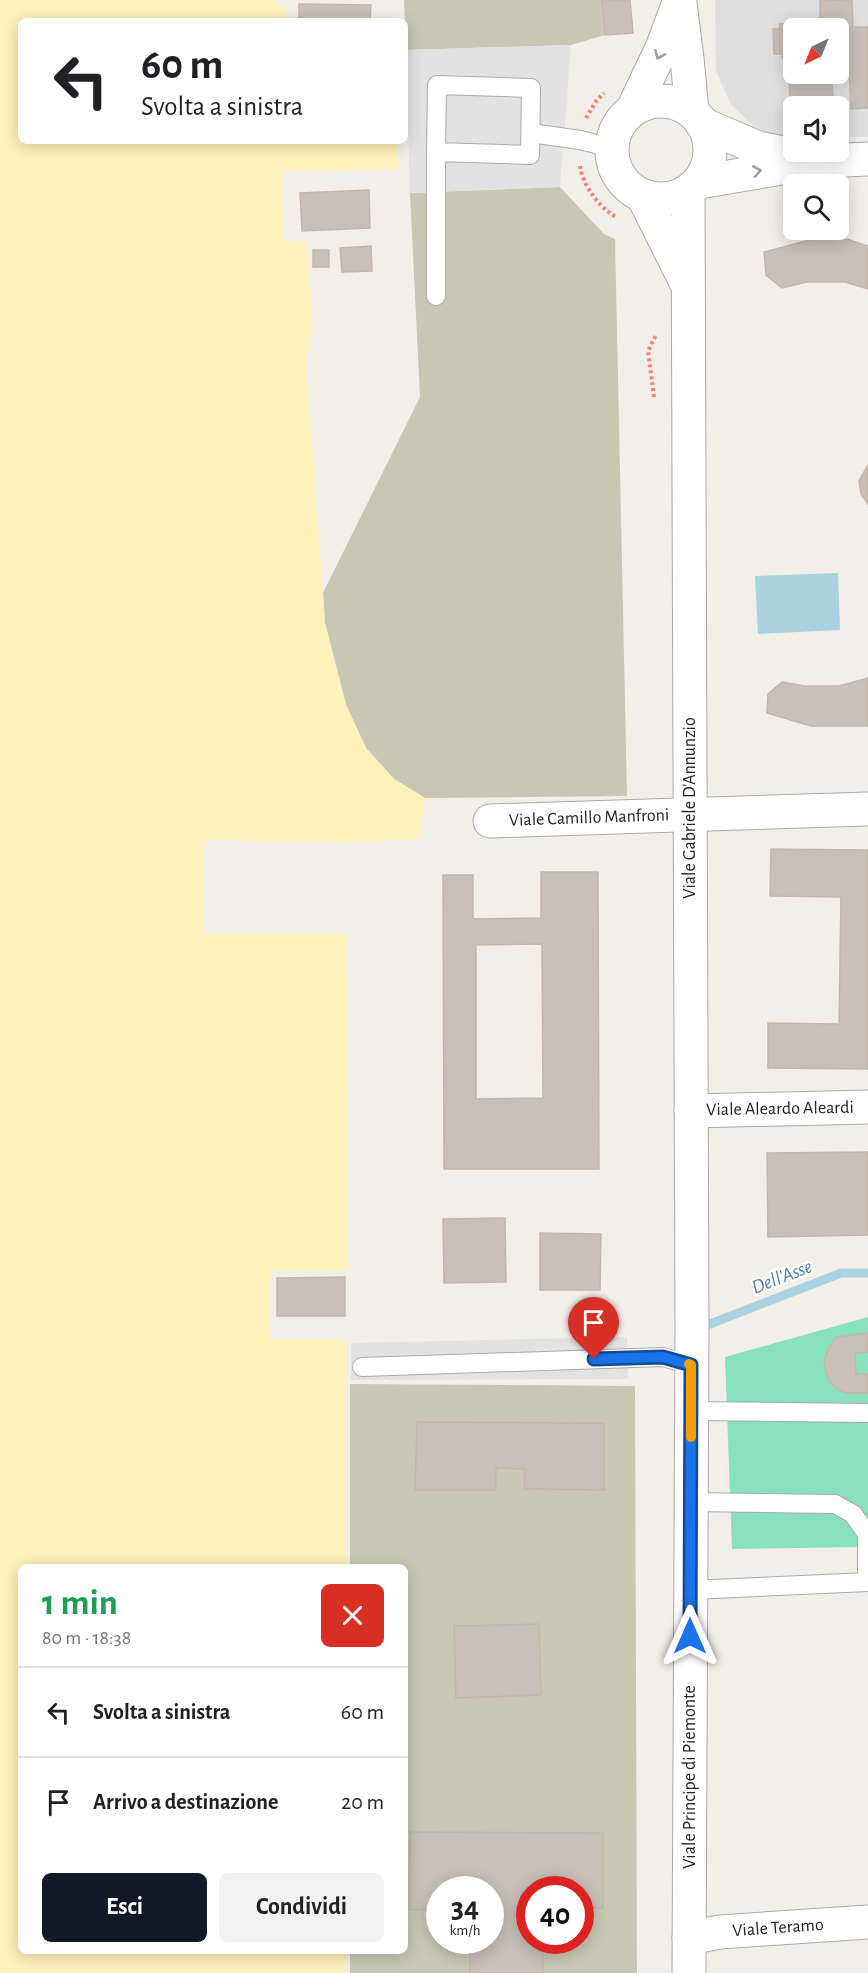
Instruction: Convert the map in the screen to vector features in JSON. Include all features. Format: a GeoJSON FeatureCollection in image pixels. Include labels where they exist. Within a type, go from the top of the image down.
{"type":"FeatureCollection","features":[{"type":"Feature","properties":{"kind":"street"},"geometry":{"type":"LineString","coordinates":[[680,0],[662,48],[633,109],[614,133],[613,163],[619,177],[630,189],[658,200],[674,198],[693,187],[813,162]]}},
{"type":"Feature","properties":{"kind":"street"},"geometry":{"type":"LineString","coordinates":[[680,0],[697,118],[708,138],[710,153],[707,168],[693,187]]}},
{"type":"Feature","properties":{"kind":"street"},"geometry":{"type":"LineString","coordinates":[[633,109],[648,103],[663,101],[678,105],[697,118],[758,148],[783,153]]}},
{"type":"Feature","properties":{"kind":"street"},"geometry":{"type":"LineString","coordinates":[[849,159],[868,159]]}},
{"type":"Feature","properties":{"kind":"street","name":"Viale Gabriele D'Annunzio"},"geometry":{"type":"LineString","coordinates":[[692,1329],[688,287],[693,187]]}},
{"type":"Feature","properties":{"kind":"street","name":"Viale Gabriele D'Annunzio"},"geometry":{"type":"LineString","coordinates":[[643,196],[688,287]]}},
{"type":"Feature","properties":{"kind":"street","name":"Viale Camillo Manfroni"},"geometry":{"type":"LineString","coordinates":[[490,821],[868,809]]}},
{"type":"Feature","properties":{"kind":"street","name":"Viale Aleardo Aleardi"},"geometry":{"type":"LineString","coordinates":[[691,1111],[868,1107]]}},
{"type":"Feature","properties":{"kind":"street","name":"Viale Principe di Piemonte"},"geometry":{"type":"LineString","coordinates":[[689,1973],[692,1329]]}},
{"type":"Feature","properties":{"kind":"street","name":"Viale Teramo"},"geometry":{"type":"LineString","coordinates":[[689,1938],[720,1932],[868,1922]]}},
{"type":"Feature","properties":{"kind":"lane"},"geometry":{"type":"LineString","coordinates":[[435,296],[436,152],[437,85],[531,88],[530,155],[436,152]]}},
{"type":"Feature","properties":{"kind":"lane"},"geometry":{"type":"LineString","coordinates":[[531,134],[580,140],[612,148]]}},
{"type":"Feature","properties":{"kind":"lane"},"geometry":{"type":"LineString","coordinates":[[362,1367],[663,1357],[691,1365]]}},
{"type":"Feature","properties":{"kind":"lane"},"geometry":{"type":"LineString","coordinates":[[692,1411],[868,1413]]}},
{"type":"Feature","properties":{"kind":"lane"},"geometry":{"type":"LineString","coordinates":[[690,1590],[867,1582],[867,1534],[853,1514],[835,1504],[691,1502]]}},
{"type":"Feature","properties":{"kind":"shaded area"},"geometry":{"type":"Polygon","coordinates":[[[404,0],[603,0],[605,35],[571,45],[408,50],[408,18],[405,18],[404,0]]]}},
{"type":"Feature","properties":{"kind":"shaded area"},"geometry":{"type":"Polygon","coordinates":[[[715,0],[868,0],[868,137],[849,138],[849,96],[783,96],[783,140],[781,140],[753,126],[730,103],[716,71],[715,0]]]}},
{"type":"Feature","properties":{"kind":"shaded area"},"geometry":{"type":"Polygon","coordinates":[[[571,45],[560,187],[410,193],[408,50],[571,45]]]}},
{"type":"Feature","properties":{"kind":"shaded area"},"geometry":{"type":"Polygon","coordinates":[[[560,187],[604,234],[615,239],[627,796],[425,798],[394,779],[366,748],[346,705],[325,623],[323,593],[420,397],[410,193],[560,187]]]}},
{"type":"Feature","properties":{"kind":"shaded area"},"geometry":{"type":"Polygon","coordinates":[[[627,1337],[628,1379],[351,1380],[351,1343],[627,1337]]]}},
{"type":"Feature","properties":{"kind":"shaded area"},"geometry":{"type":"Polygon","coordinates":[[[350,1384],[635,1386],[637,1973],[350,1973],[350,1954],[408,1954],[408,1564],[350,1564],[350,1384]]]}},
{"type":"Feature","properties":{"kind":"sand"},"geometry":{"type":"Polygon","coordinates":[[[0,0],[277,0],[277,7],[286,5],[286,18],[18,18],[18,144],[397,144],[398,169],[281,171],[283,241],[307,242],[313,327],[306,364],[325,623],[346,705],[366,748],[394,779],[425,798],[420,839],[348,842],[203,840],[204,934],[346,934],[348,1271],[269,1271],[270,1339],[346,1339],[346,1564],[18,1564],[18,1954],[345,1954],[345,1973],[0,1973],[0,0]]]}},
{"type":"Feature","properties":{"kind":"green space"},"geometry":{"type":"Polygon","coordinates":[[[868,1317],[868,1547],[732,1549],[725,1357],[868,1317]]]}},
{"type":"Feature","properties":{"kind":"water"},"geometry":{"type":"Polygon","coordinates":[[[838,573],[840,630],[758,634],[755,576],[838,573]]]}},
{"type":"Feature","properties":{"kind":"building"},"geometry":{"type":"Polygon","coordinates":[[[602,0],[630,0],[633,33],[605,35],[602,0]]]}},
{"type":"Feature","properties":{"kind":"building"},"geometry":{"type":"Polygon","coordinates":[[[820,0],[852,0],[853,27],[868,27],[868,108],[851,109],[849,18],[820,18],[820,0]]]}},
{"type":"Feature","properties":{"kind":"building"},"geometry":{"type":"Polygon","coordinates":[[[299,4],[371,5],[370,18],[299,18],[299,4]]]}},
{"type":"Feature","properties":{"kind":"building"},"geometry":{"type":"Polygon","coordinates":[[[780,24],[783,24],[782,58],[782,54],[774,54],[773,29],[780,29],[780,24]]]}},
{"type":"Feature","properties":{"kind":"building"},"geometry":{"type":"Polygon","coordinates":[[[789,84],[832,84],[833,96],[790,96],[789,84]]]}},
{"type":"Feature","properties":{"kind":"building"},"geometry":{"type":"Polygon","coordinates":[[[369,190],[370,228],[302,231],[300,193],[369,190]]]}},
{"type":"Feature","properties":{"kind":"building"},"geometry":{"type":"Polygon","coordinates":[[[809,240],[849,240],[868,246],[868,289],[845,282],[807,282],[782,288],[766,275],[764,252],[809,240]]]}},
{"type":"Feature","properties":{"kind":"building"},"geometry":{"type":"Polygon","coordinates":[[[371,246],[372,271],[342,272],[340,248],[371,246]]]}},
{"type":"Feature","properties":{"kind":"building"},"geometry":{"type":"Polygon","coordinates":[[[313,250],[329,250],[329,267],[313,267],[313,250]]]}},
{"type":"Feature","properties":{"kind":"building"},"geometry":{"type":"Polygon","coordinates":[[[868,465],[868,504],[861,494],[859,481],[868,465]]]}},
{"type":"Feature","properties":{"kind":"building"},"geometry":{"type":"Polygon","coordinates":[[[868,678],[868,726],[811,726],[767,713],[768,694],[782,682],[805,686],[839,686],[868,678]]]}},
{"type":"Feature","properties":{"kind":"building"},"geometry":{"type":"Polygon","coordinates":[[[771,849],[868,850],[868,1069],[768,1068],[768,1023],[839,1024],[841,897],[770,896],[771,849]]]}},
{"type":"Feature","properties":{"kind":"building"},"geometry":{"type":"Polygon","coordinates":[[[541,872],[598,872],[599,1169],[444,1169],[443,875],[473,875],[473,919],[541,918],[541,872]],[[542,944],[476,945],[476,1099],[543,1098],[542,944]]]}},
{"type":"Feature","properties":{"kind":"building"},"geometry":{"type":"Polygon","coordinates":[[[868,1152],[868,1235],[768,1237],[767,1153],[868,1152]]]}},
{"type":"Feature","properties":{"kind":"building"},"geometry":{"type":"Polygon","coordinates":[[[505,1218],[506,1282],[444,1283],[443,1219],[505,1218]]]}},
{"type":"Feature","properties":{"kind":"building"},"geometry":{"type":"Polygon","coordinates":[[[540,1233],[601,1234],[600,1290],[540,1290],[540,1233]]]}},
{"type":"Feature","properties":{"kind":"building"},"geometry":{"type":"Polygon","coordinates":[[[345,1277],[345,1316],[277,1316],[277,1278],[345,1277]]]}},
{"type":"Feature","properties":{"kind":"building"},"geometry":{"type":"Polygon","coordinates":[[[868,1333],[868,1352],[855,1353],[856,1374],[868,1374],[868,1393],[840,1391],[827,1376],[824,1362],[828,1349],[836,1337],[868,1333]]]}},
{"type":"Feature","properties":{"kind":"building"},"geometry":{"type":"Polygon","coordinates":[[[417,1422],[604,1423],[604,1490],[524,1489],[525,1469],[496,1468],[496,1490],[415,1490],[417,1422]]]}},
{"type":"Feature","properties":{"kind":"building"},"geometry":{"type":"Polygon","coordinates":[[[539,1624],[541,1695],[456,1698],[454,1626],[539,1624]]]}},
{"type":"Feature","properties":{"kind":"building"},"geometry":{"type":"Polygon","coordinates":[[[410,1832],[603,1833],[603,1908],[594,1908],[594,1876],[516,1876],[516,1954],[543,1954],[543,1973],[470,1973],[470,1954],[504,1954],[504,1876],[426,1876],[426,1910],[409,1910],[410,1832]]]}},
{"type":"Feature","properties":{"kind":"waterway","name":"Dell'Asse"},"geometry":{"type":"LineString","coordinates":[[710,1324],[841,1273],[868,1273]]}},
{"type":"Feature","properties":{"kind":"slow traffic"},"geometry":{"type":"LineString","coordinates":[[689,1364],[691,1365],[691,1437]]}},
{"type":"Feature","properties":{"kind":"route"},"geometry":{"type":"LineString","coordinates":[[594,1359],[663,1357],[691,1365],[690,1636]]}}]}
